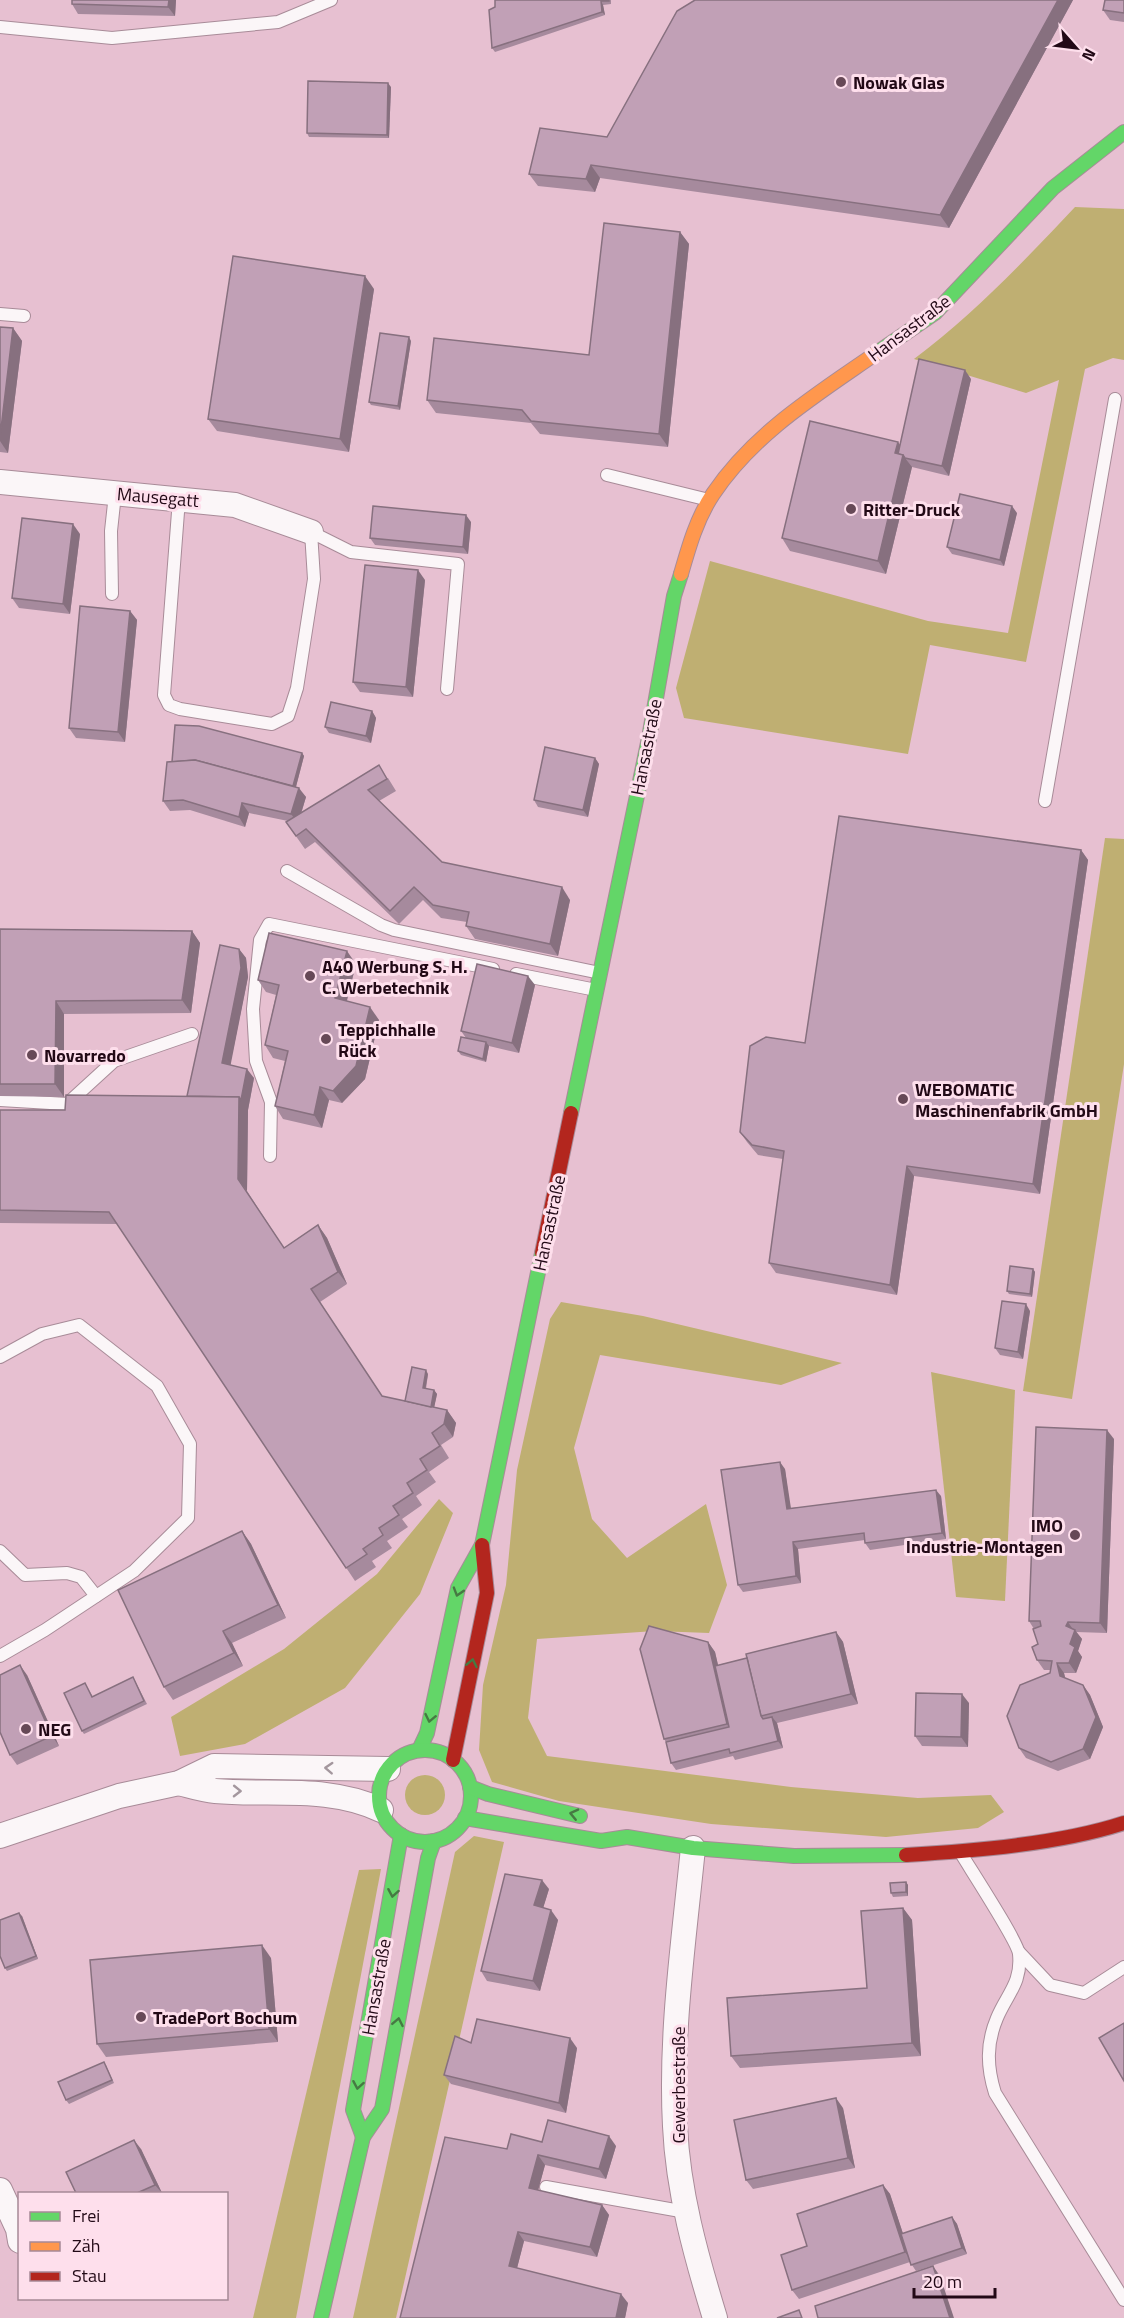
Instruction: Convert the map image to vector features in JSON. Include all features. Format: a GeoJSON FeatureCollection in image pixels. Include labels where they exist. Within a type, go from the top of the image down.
{"type":"FeatureCollection","features":[{"type":"Feature","properties":{"kind":"street","name":"Hansastraße"},"geometry":{"type":"LineString","coordinates":[[419,1750],[427,1733],[458,1588],[482,1545],[649,738],[676,585],[690,541],[710,500],[754,442],[804,403],[934,313],[965,284],[1053,188],[1124,132]]}},
{"type":"Feature","properties":{"kind":"street","name":"Mausegatt"},"geometry":{"type":"LineString","coordinates":[[0,482],[234,505],[311,532]]}},
{"type":"Feature","properties":{"kind":"street","name":"Hansastraße"},"geometry":{"type":"LineString","coordinates":[[453,1760],[487,1593],[482,1545]]}},
{"type":"Feature","properties":{"kind":"street"},"geometry":{"type":"LineString","coordinates":[[419,1750],[431,1750],[453,1760],[466,1777],[470,1787],[470,1803],[465,1818],[447,1836],[434,1841],[423,1842],[401,1835],[386,1820],[381,1810],[379,1796],[381,1782],[388,1769],[407,1754],[419,1750]]}},
{"type":"Feature","properties":{"kind":"street"},"geometry":{"type":"LineString","coordinates":[[2,1830],[118,1796],[179,1783],[214,1766],[388,1769]]}},
{"type":"Feature","properties":{"kind":"street"},"geometry":{"type":"LineString","coordinates":[[179,1783],[215,1791],[304,1793],[363,1801],[381,1810]]}},
{"type":"Feature","properties":{"kind":"street"},"geometry":{"type":"LineString","coordinates":[[470,1787],[489,1794],[592,1818]]}},
{"type":"Feature","properties":{"kind":"street"},"geometry":{"type":"LineString","coordinates":[[465,1818],[601,1840],[627,1837],[693,1848],[794,1856],[876,1857],[960,1852],[1099,1830],[1124,1823]]}},
{"type":"Feature","properties":{"kind":"street"},"geometry":{"type":"LineString","coordinates":[[611,1827],[627,1837]]}},
{"type":"Feature","properties":{"kind":"street","name":"Hansastraße"},"geometry":{"type":"LineString","coordinates":[[363,2136],[353,2110],[401,1835]]}},
{"type":"Feature","properties":{"kind":"street","name":"Hansastraße"},"geometry":{"type":"LineString","coordinates":[[321,2318],[363,2136],[382,2109],[428,1858],[434,1841]]}},
{"type":"Feature","properties":{"kind":"street","name":"Gewerbestraße"},"geometry":{"type":"LineString","coordinates":[[693,1848],[679,1996],[675,2117],[686,2212],[715,2318]]}},
{"type":"Feature","properties":{"kind":"street"},"geometry":{"type":"LineString","coordinates":[[0,2190],[18,2229]]}},
{"type":"Feature","properties":{"kind":"lane"},"geometry":{"type":"LineString","coordinates":[[0,27],[112,38],[278,22],[331,0]]}},
{"type":"Feature","properties":{"kind":"lane"},"geometry":{"type":"LineString","coordinates":[[0,314],[24,316]]}},
{"type":"Feature","properties":{"kind":"lane"},"geometry":{"type":"LineString","coordinates":[[1045,801],[1115,399]]}},
{"type":"Feature","properties":{"kind":"lane"},"geometry":{"type":"LineString","coordinates":[[607,475],[710,500]]}},
{"type":"Feature","properties":{"kind":"lane"},"geometry":{"type":"LineString","coordinates":[[112,594],[111,531],[115,494]]}},
{"type":"Feature","properties":{"kind":"lane"},"geometry":{"type":"LineString","coordinates":[[179,499],[164,694],[169,705],[189,711],[272,724],[288,716],[297,688],[314,579],[311,532]]}},
{"type":"Feature","properties":{"kind":"lane"},"geometry":{"type":"LineString","coordinates":[[311,532],[351,552],[458,564],[447,689]]}},
{"type":"Feature","properties":{"kind":"lane"},"geometry":{"type":"LineString","coordinates":[[287,871],[381,925],[394,930],[601,973]]}},
{"type":"Feature","properties":{"kind":"lane"},"geometry":{"type":"LineString","coordinates":[[270,1156],[271,1102],[256,1061],[253,1010],[260,940],[269,924],[597,991]]}},
{"type":"Feature","properties":{"kind":"lane"},"geometry":{"type":"LineString","coordinates":[[0,1100],[67,1104],[114,1061],[192,1034]]}},
{"type":"Feature","properties":{"kind":"lane"},"geometry":{"type":"LineString","coordinates":[[0,1357],[42,1334],[79,1325],[157,1386],[190,1443],[188,1518],[134,1571],[0,1656]]}},
{"type":"Feature","properties":{"kind":"lane"},"geometry":{"type":"LineString","coordinates":[[0,1551],[24,1575],[68,1573],[81,1577],[96,1596]]}},
{"type":"Feature","properties":{"kind":"lane"},"geometry":{"type":"LineString","coordinates":[[960,1852],[1019,1952],[1050,1985],[1084,1993],[1124,1967]]}},
{"type":"Feature","properties":{"kind":"lane"},"geometry":{"type":"LineString","coordinates":[[1019,1952],[1018,1974],[1013,1992],[997,2017],[987,2054],[995,2094],[1124,2300]]}},
{"type":"Feature","properties":{"kind":"lane"},"geometry":{"type":"LineString","coordinates":[[546,2187],[686,2212]]}},
{"type":"Feature","properties":{"kind":"shaded area"},"geometry":{"type":"Polygon","coordinates":[[[1075,207],[1124,209],[1124,360],[1113,358],[1085,369],[1026,662],[930,645],[908,754],[684,718],[676,688],[710,561],[928,621],[1008,633],[1059,380],[1026,393],[914,359],[978,305],[1075,207]]]}},
{"type":"Feature","properties":{"kind":"shaded area"},"geometry":{"type":"Polygon","coordinates":[[[1105,838],[1124,839],[1124,1064],[1072,1399],[1023,1391],[1105,838]]]}},
{"type":"Feature","properties":{"kind":"shaded area"},"geometry":{"type":"Polygon","coordinates":[[[561,1302],[643,1316],[842,1363],[781,1385],[600,1355],[574,1448],[592,1519],[627,1558],[706,1504],[727,1585],[709,1633],[655,1631],[537,1639],[528,1718],[547,1756],[791,1787],[918,1798],[991,1795],[1004,1812],[978,1828],[886,1837],[711,1824],[559,1801],[492,1782],[479,1750],[483,1685],[506,1585],[517,1470],[550,1319],[561,1302]]]}},
{"type":"Feature","properties":{"kind":"shaded area"},"geometry":{"type":"Polygon","coordinates":[[[931,1372],[1015,1390],[1005,1601],[956,1597],[931,1372]]]}},
{"type":"Feature","properties":{"kind":"shaded area"},"geometry":{"type":"Polygon","coordinates":[[[439,1499],[453,1513],[420,1594],[345,1688],[245,1744],[180,1756],[171,1717],[284,1649],[377,1574],[439,1499]]]}},
{"type":"Feature","properties":{"kind":"shaded area"},"geometry":{"type":"Polygon","coordinates":[[[425,1775],[439,1781],[445,1795],[439,1809],[425,1815],[411,1809],[405,1795],[411,1781],[425,1775]]]}},
{"type":"Feature","properties":{"kind":"shaded area"},"geometry":{"type":"Polygon","coordinates":[[[474,1836],[504,1842],[396,2318],[353,2318],[455,1852],[474,1836]]]}},
{"type":"Feature","properties":{"kind":"shaded area"},"geometry":{"type":"Polygon","coordinates":[[[381,1869],[296,2318],[253,2318],[359,1870],[381,1869]]]}},
{"type":"Feature","properties":{"kind":"building"},"geometry":{"type":"Polygon","coordinates":[[[72,0],[169,0],[168,7],[72,4],[72,0]]]}},
{"type":"Feature","properties":{"kind":"building"},"geometry":{"type":"Polygon","coordinates":[[[495,0],[609,1],[601,1],[602,12],[492,48],[489,10],[495,7],[495,0]]]}},
{"type":"Feature","properties":{"kind":"building","name":"Nowak Glas"},"geometry":{"type":"Polygon","coordinates":[[[695,0],[1058,0],[940,215],[591,165],[586,179],[529,174],[540,128],[607,137],[677,11],[695,0]]]}},
{"type":"Feature","properties":{"kind":"building"},"geometry":{"type":"Polygon","coordinates":[[[1105,0],[1124,0],[1124,13],[1103,10],[1105,0]]]}},
{"type":"Feature","properties":{"kind":"building"},"geometry":{"type":"Polygon","coordinates":[[[308,81],[388,83],[387,135],[307,133],[308,81]]]}},
{"type":"Feature","properties":{"kind":"building"},"geometry":{"type":"Polygon","coordinates":[[[604,223],[680,232],[659,434],[531,421],[522,410],[427,400],[434,338],[589,355],[604,223]]]}},
{"type":"Feature","properties":{"kind":"building"},"geometry":{"type":"Polygon","coordinates":[[[233,256],[365,276],[340,439],[208,419],[233,256]]]}},
{"type":"Feature","properties":{"kind":"building"},"geometry":{"type":"Polygon","coordinates":[[[0,327],[13,328],[0,437],[0,327]]]}},
{"type":"Feature","properties":{"kind":"building"},"geometry":{"type":"Polygon","coordinates":[[[380,333],[409,337],[398,406],[369,402],[380,333]]]}},
{"type":"Feature","properties":{"kind":"building"},"geometry":{"type":"Polygon","coordinates":[[[919,359],[965,370],[942,466],[905,458],[898,454],[919,359]]]}},
{"type":"Feature","properties":{"kind":"building","name":"Ritter-Druck"},"geometry":{"type":"Polygon","coordinates":[[[810,421],[898,442],[895,453],[903,455],[878,561],[782,538],[810,421]]]}},
{"type":"Feature","properties":{"kind":"building"},"geometry":{"type":"Polygon","coordinates":[[[960,494],[1012,506],[1000,560],[947,547],[960,494]]]}},
{"type":"Feature","properties":{"kind":"building"},"geometry":{"type":"Polygon","coordinates":[[[373,506],[466,515],[463,547],[370,538],[373,506]]]}},
{"type":"Feature","properties":{"kind":"building"},"geometry":{"type":"Polygon","coordinates":[[[22,518],[73,524],[63,604],[12,598],[22,518]]]}},
{"type":"Feature","properties":{"kind":"building"},"geometry":{"type":"Polygon","coordinates":[[[365,565],[418,570],[406,687],[353,682],[365,565]]]}},
{"type":"Feature","properties":{"kind":"building"},"geometry":{"type":"Polygon","coordinates":[[[80,606],[130,611],[118,732],[69,728],[80,606]]]}},
{"type":"Feature","properties":{"kind":"building"},"geometry":{"type":"Polygon","coordinates":[[[331,702],[372,711],[366,736],[325,727],[331,702]]]}},
{"type":"Feature","properties":{"kind":"building"},"geometry":{"type":"Polygon","coordinates":[[[175,725],[199,726],[302,753],[293,786],[195,760],[172,762],[175,725]]]}},
{"type":"Feature","properties":{"kind":"building"},"geometry":{"type":"Polygon","coordinates":[[[545,747],[595,758],[583,810],[534,800],[545,747]]]}},
{"type":"Feature","properties":{"kind":"building"},"geometry":{"type":"Polygon","coordinates":[[[195,760],[299,788],[291,814],[242,803],[239,817],[183,800],[163,801],[167,762],[195,760]]]}},
{"type":"Feature","properties":{"kind":"building"},"geometry":{"type":"Polygon","coordinates":[[[379,765],[387,779],[368,790],[442,862],[562,887],[550,944],[466,926],[469,912],[433,905],[414,887],[390,911],[306,829],[296,836],[286,822],[379,765]]]}},
{"type":"Feature","properties":{"kind":"building","name":"WEBOMATIC Maschinenfabrik GmbH"},"geometry":{"type":"Polygon","coordinates":[[[839,816],[1081,850],[1033,1184],[907,1166],[890,1285],[769,1263],[784,1151],[752,1145],[740,1132],[750,1046],[766,1037],[805,1043],[839,816]]]}},
{"type":"Feature","properties":{"kind":"building","name":"Novarredo"},"geometry":{"type":"Polygon","coordinates":[[[0,929],[192,931],[182,1000],[56,1001],[55,1084],[0,1084],[0,929]]]}},
{"type":"Feature","properties":{"kind":"building","name":"Teppichhalle Rück"},"geometry":{"type":"Polygon","coordinates":[[[269,933],[347,951],[335,998],[370,1007],[356,1066],[333,1091],[320,1087],[314,1115],[275,1106],[288,1051],[265,1045],[279,985],[258,980],[269,933]]]}},
{"type":"Feature","properties":{"kind":"building"},"geometry":{"type":"Polygon","coordinates":[[[220,945],[239,949],[241,968],[222,1063],[247,1069],[241,1100],[239,1097],[187,1096],[220,945]]]}},
{"type":"Feature","properties":{"kind":"building"},"geometry":{"type":"Polygon","coordinates":[[[477,964],[528,976],[512,1043],[461,1031],[477,964]]]}},
{"type":"Feature","properties":{"kind":"building"},"geometry":{"type":"Polygon","coordinates":[[[461,1037],[486,1042],[483,1059],[458,1051],[461,1037]]]}},
{"type":"Feature","properties":{"kind":"building"},"geometry":{"type":"Polygon","coordinates":[[[66,1095],[239,1097],[238,1179],[284,1248],[318,1225],[338,1272],[311,1289],[382,1396],[447,1410],[444,1424],[432,1433],[440,1446],[420,1459],[427,1470],[407,1483],[413,1493],[393,1506],[399,1515],[379,1528],[383,1535],[363,1549],[367,1554],[346,1568],[109,1212],[0,1210],[0,1110],[65,1110],[66,1095]]]}},
{"type":"Feature","properties":{"kind":"building"},"geometry":{"type":"Polygon","coordinates":[[[1010,1266],[1033,1269],[1030,1294],[1007,1291],[1010,1266]]]}},
{"type":"Feature","properties":{"kind":"building"},"geometry":{"type":"Polygon","coordinates":[[[1002,1301],[1026,1304],[1018,1352],[995,1348],[1002,1301]]]}},
{"type":"Feature","properties":{"kind":"building"},"geometry":{"type":"Polygon","coordinates":[[[412,1367],[426,1370],[423,1388],[434,1390],[431,1407],[405,1401],[412,1367]]]}},
{"type":"Feature","properties":{"kind":"building","name":"IMO Industrie-Montagen"},"geometry":{"type":"Polygon","coordinates":[[[1036,1427],[1107,1430],[1100,1623],[1068,1622],[1066,1626],[1075,1630],[1070,1644],[1075,1647],[1069,1663],[1057,1663],[1060,1676],[1083,1685],[1096,1717],[1083,1749],[1051,1762],[1019,1748],[1007,1716],[1020,1685],[1050,1673],[1052,1661],[1037,1660],[1032,1647],[1038,1644],[1033,1629],[1041,1626],[1040,1621],[1029,1621],[1036,1427]]]}},
{"type":"Feature","properties":{"kind":"building"},"geometry":{"type":"Polygon","coordinates":[[[780,1462],[787,1509],[936,1490],[942,1533],[865,1543],[864,1533],[793,1542],[796,1576],[738,1585],[721,1470],[780,1462]]]}},
{"type":"Feature","properties":{"kind":"building"},"geometry":{"type":"Polygon","coordinates":[[[242,1531],[278,1605],[223,1631],[234,1653],[164,1687],[118,1590],[242,1531]]]}},
{"type":"Feature","properties":{"kind":"building"},"geometry":{"type":"Polygon","coordinates":[[[649,1626],[708,1642],[727,1724],[664,1739],[640,1649],[649,1626]]]}},
{"type":"Feature","properties":{"kind":"building"},"geometry":{"type":"Polygon","coordinates":[[[836,1632],[851,1694],[761,1716],[746,1654],[836,1632]]]}},
{"type":"Feature","properties":{"kind":"building"},"geometry":{"type":"Polygon","coordinates":[[[747,1658],[761,1716],[763,1719],[772,1717],[778,1741],[730,1753],[729,1749],[671,1763],[666,1742],[729,1727],[715,1666],[747,1658]]]}},
{"type":"Feature","properties":{"kind":"building"},"geometry":{"type":"Polygon","coordinates":[[[20,1665],[52,1736],[10,1755],[0,1732],[0,1675],[20,1665]]]}},
{"type":"Feature","properties":{"kind":"building"},"geometry":{"type":"Polygon","coordinates":[[[133,1677],[144,1701],[82,1731],[64,1693],[85,1683],[92,1697],[133,1677]]]}},
{"type":"Feature","properties":{"kind":"building"},"geometry":{"type":"Polygon","coordinates":[[[916,1693],[962,1694],[961,1737],[915,1736],[916,1693]]]}},
{"type":"Feature","properties":{"kind":"building"},"geometry":{"type":"Polygon","coordinates":[[[505,1874],[542,1880],[534,1905],[551,1910],[533,1981],[481,1971],[505,1874]]]}},
{"type":"Feature","properties":{"kind":"building"},"geometry":{"type":"Polygon","coordinates":[[[906,1882],[906,1892],[891,1893],[890,1883],[906,1882]]]}},
{"type":"Feature","properties":{"kind":"building"},"geometry":{"type":"Polygon","coordinates":[[[903,1908],[912,2043],[731,2056],[727,1998],[867,1988],[861,1911],[903,1908]]]}},
{"type":"Feature","properties":{"kind":"building"},"geometry":{"type":"Polygon","coordinates":[[[19,1913],[36,1956],[5,1968],[0,1956],[0,1920],[19,1913]]]}},
{"type":"Feature","properties":{"kind":"building"},"geometry":{"type":"Polygon","coordinates":[[[262,1945],[269,2029],[97,2044],[90,1960],[262,1945]]]}},
{"type":"Feature","properties":{"kind":"building"},"geometry":{"type":"Polygon","coordinates":[[[477,2019],[570,2038],[559,2103],[444,2075],[455,2036],[471,2043],[477,2019]]]}},
{"type":"Feature","properties":{"kind":"building"},"geometry":{"type":"Polygon","coordinates":[[[1124,2023],[1124,2081],[1099,2038],[1124,2023]]]}},
{"type":"Feature","properties":{"kind":"building"},"geometry":{"type":"Polygon","coordinates":[[[104,2062],[112,2080],[66,2100],[58,2082],[104,2062]]]}},
{"type":"Feature","properties":{"kind":"building"},"geometry":{"type":"Polygon","coordinates":[[[836,2098],[848,2158],[746,2180],[734,2120],[836,2098]]]}},
{"type":"Feature","properties":{"kind":"building"},"geometry":{"type":"Polygon","coordinates":[[[548,2120],[609,2136],[599,2169],[538,2155],[529,2188],[602,2205],[590,2247],[518,2232],[509,2266],[621,2294],[616,2318],[400,2318],[445,2137],[507,2149],[511,2134],[542,2142],[548,2120]]]}},
{"type":"Feature","properties":{"kind":"building"},"geometry":{"type":"Polygon","coordinates":[[[134,2140],[155,2185],[139,2192],[76,2192],[66,2172],[134,2140]]]}},
{"type":"Feature","properties":{"kind":"building"},"geometry":{"type":"Polygon","coordinates":[[[883,2185],[905,2252],[792,2290],[781,2255],[807,2246],[797,2214],[883,2185]]]}},
{"type":"Feature","properties":{"kind":"building"},"geometry":{"type":"Polygon","coordinates":[[[952,2217],[962,2248],[911,2265],[901,2234],[952,2217]]]}},
{"type":"Feature","properties":{"kind":"building"},"geometry":{"type":"Polygon","coordinates":[[[933,2266],[950,2318],[818,2318],[815,2306],[933,2266]]]}},
{"type":"Feature","properties":{"kind":"building"},"geometry":{"type":"Polygon","coordinates":[[[799,2310],[802,2318],[777,2318],[799,2310]]]}},
{"type":"Feature","properties":{"kind":"traffic: fast"},"geometry":{"type":"LineString","coordinates":[[875,354],[935,313],[1053,188],[1124,132]]}},
{"type":"Feature","properties":{"kind":"traffic: fast"},"geometry":{"type":"LineString","coordinates":[[571,1113],[649,738],[674,596],[681,574]]}},
{"type":"Feature","properties":{"kind":"traffic: fast"},"geometry":{"type":"LineString","coordinates":[[419,1750],[427,1733],[458,1588],[482,1545],[542,1253]]}},
{"type":"Feature","properties":{"kind":"traffic: fast"},"geometry":{"type":"LineString","coordinates":[[425,1750],[442,1754],[457,1764],[467,1779],[471,1796],[467,1813],[457,1828],[442,1838],[425,1842],[408,1838],[393,1828],[383,1813],[379,1796],[383,1779],[393,1764],[408,1754],[425,1750]]}},
{"type":"Feature","properties":{"kind":"traffic: fast"},"geometry":{"type":"LineString","coordinates":[[470,1787],[488,1794],[580,1816]]}},
{"type":"Feature","properties":{"kind":"traffic: fast"},"geometry":{"type":"LineString","coordinates":[[465,1818],[601,1841],[627,1837],[693,1848],[794,1856],[906,1855]]}},
{"type":"Feature","properties":{"kind":"traffic: fast"},"geometry":{"type":"LineString","coordinates":[[363,2137],[353,2110],[401,1835]]}},
{"type":"Feature","properties":{"kind":"traffic: fast"},"geometry":{"type":"LineString","coordinates":[[321,2318],[363,2137],[382,2109],[428,1858],[434,1841]]}},
{"type":"Feature","properties":{"kind":"traffic: slow"},"geometry":{"type":"LineString","coordinates":[[681,574],[702,513],[729,472],[747,452],[787,416],[875,354]]}},
{"type":"Feature","properties":{"kind":"traffic: jam"},"geometry":{"type":"LineString","coordinates":[[542,1253],[571,1113]]}},
{"type":"Feature","properties":{"kind":"traffic: jam"},"geometry":{"type":"LineString","coordinates":[[453,1760],[487,1593],[482,1545]]}},
{"type":"Feature","properties":{"kind":"traffic: jam"},"geometry":{"type":"LineString","coordinates":[[906,1855],[988,1849],[1045,1841],[1124,1823]]}},
{"type":"Feature","properties":{"kind":"place","name":"Nowak Glas"},"geometry":{"type":"Point","coordinates":[841,82]}},
{"type":"Feature","properties":{"kind":"place","name":"Ritter-Druck"},"geometry":{"type":"Point","coordinates":[851,509]}},
{"type":"Feature","properties":{"kind":"place","name":"A40 Werbung S. H. C. Werbetechnik"},"geometry":{"type":"Point","coordinates":[310,976]}},
{"type":"Feature","properties":{"kind":"place","name":"Teppichhalle Rück"},"geometry":{"type":"Point","coordinates":[326,1039]}},
{"type":"Feature","properties":{"kind":"place","name":"Novarredo"},"geometry":{"type":"Point","coordinates":[32,1055]}},
{"type":"Feature","properties":{"kind":"place","name":"WEBOMATIC Maschinenfabrik GmbH"},"geometry":{"type":"Point","coordinates":[903,1099]}},
{"type":"Feature","properties":{"kind":"place","name":"IMO Industrie-Montagen"},"geometry":{"type":"Point","coordinates":[1075,1535]}},
{"type":"Feature","properties":{"kind":"place","name":"NEG"},"geometry":{"type":"Point","coordinates":[26,1729]}},
{"type":"Feature","properties":{"kind":"place","name":"TradePort Bochum"},"geometry":{"type":"Point","coordinates":[141,2017]}}]}
